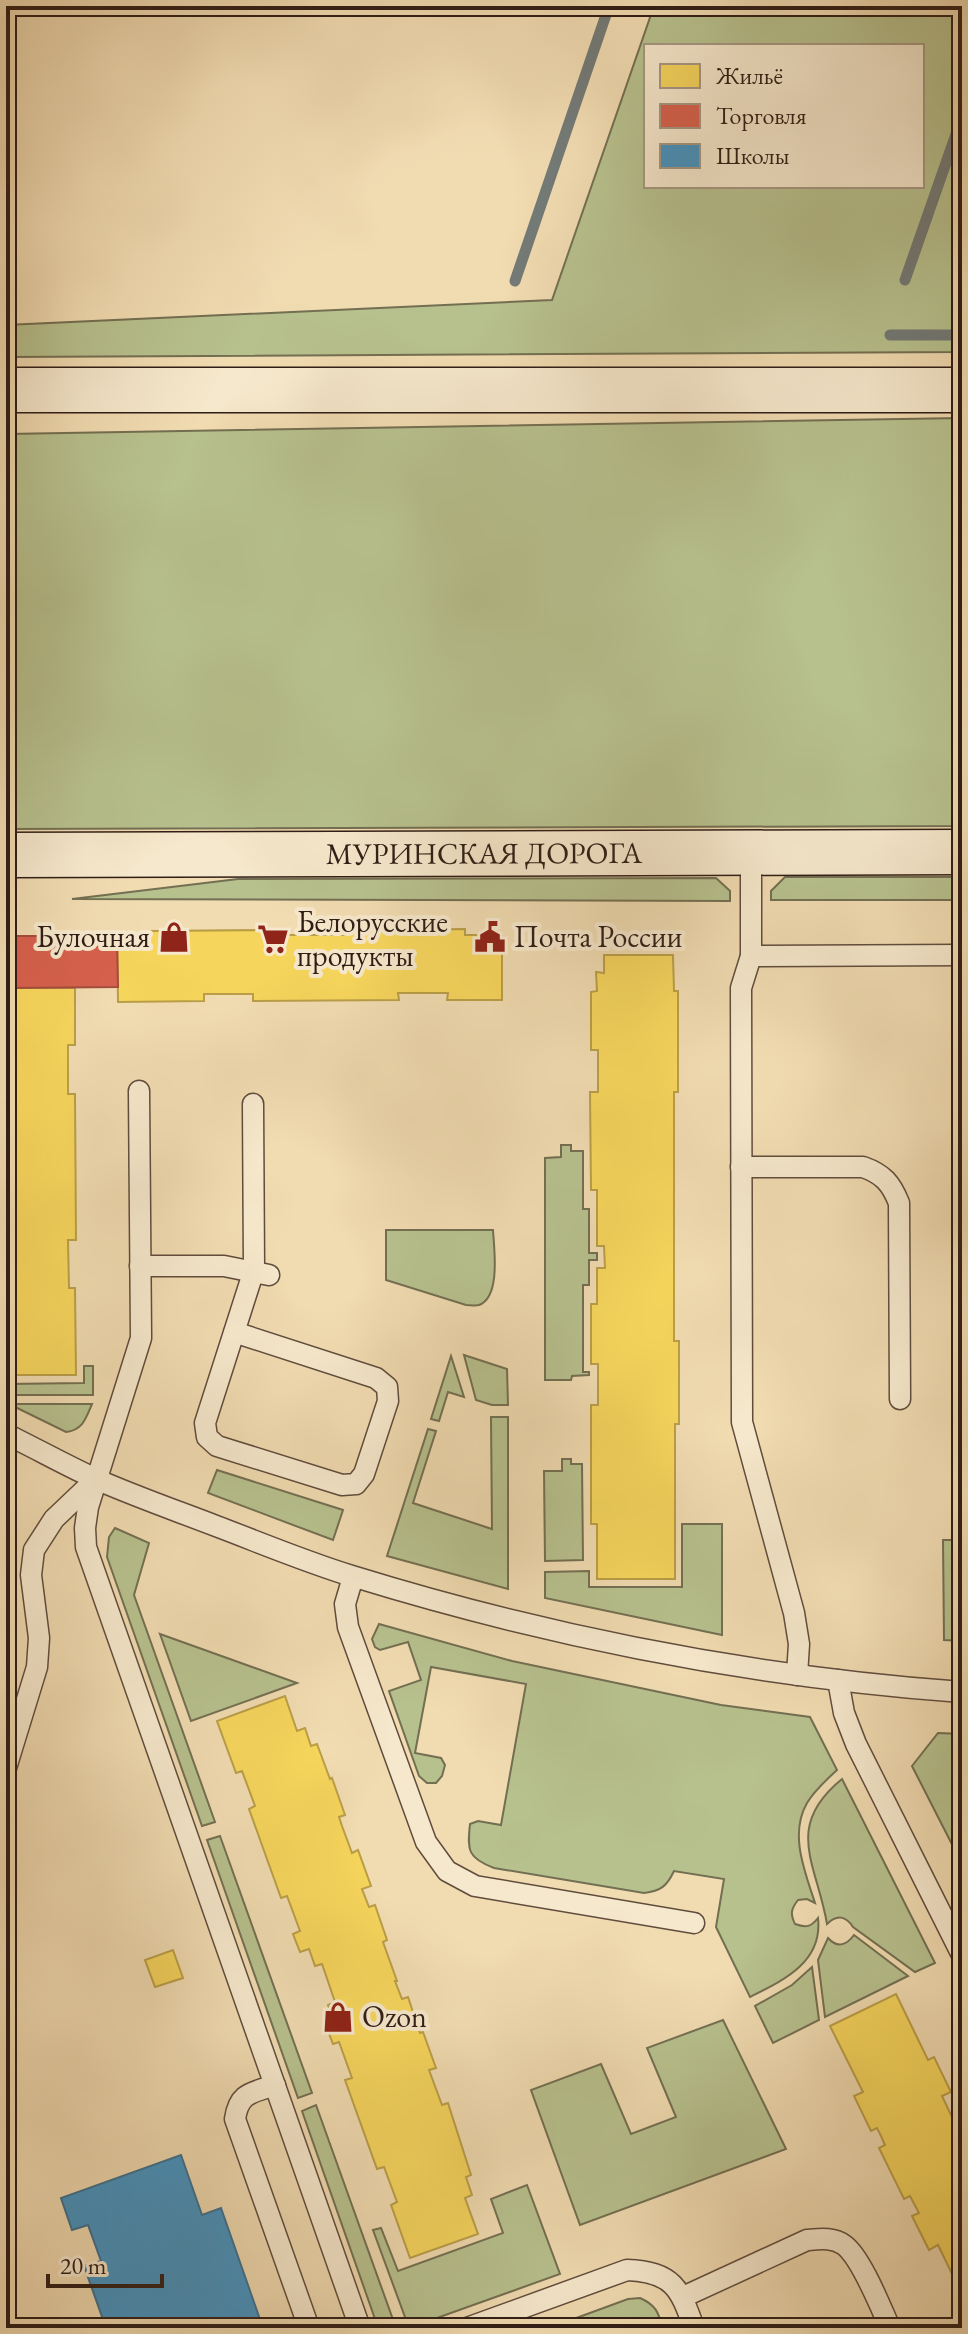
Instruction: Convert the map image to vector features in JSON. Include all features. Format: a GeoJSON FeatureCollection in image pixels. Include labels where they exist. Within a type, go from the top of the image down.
{"type":"FeatureCollection","features":[{"type":"Feature","properties":{"kind":"street"},"geometry":{"type":"LineString","coordinates":[[6,390],[962,390]]}},
{"type":"Feature","properties":{"kind":"street","name":"МУРИНСКАЯ ДОРОГА"},"geometry":{"type":"LineString","coordinates":[[6,855],[962,852]]}},
{"type":"Feature","properties":{"kind":"lane"},"geometry":{"type":"LineString","coordinates":[[751,852],[751,956],[741,988],[742,1422],[794,1613],[799,1644],[797,1675]]}},
{"type":"Feature","properties":{"kind":"lane"},"geometry":{"type":"LineString","coordinates":[[751,956],[962,955]]}},
{"type":"Feature","properties":{"kind":"lane"},"geometry":{"type":"LineString","coordinates":[[139,1091],[141,1338],[88,1507],[86,1547],[360,2328]]}},
{"type":"Feature","properties":{"kind":"lane"},"geometry":{"type":"LineString","coordinates":[[234,1332],[376,1378],[387,1387],[388,1401],[364,1474],[356,1484],[342,1485],[231,1451],[217,1446],[207,1437],[205,1423],[234,1332],[261,1273],[253,1104]]}},
{"type":"Feature","properties":{"kind":"lane"},"geometry":{"type":"LineString","coordinates":[[741,1167],[863,1167],[880,1173],[893,1186],[899,1203],[900,1399]]}},
{"type":"Feature","properties":{"kind":"lane"},"geometry":{"type":"LineString","coordinates":[[140,1266],[224,1266],[261,1273]]}},
{"type":"Feature","properties":{"kind":"lane"},"geometry":{"type":"LineString","coordinates":[[6,1434],[96,1479],[353,1577],[611,1643],[742,1668],[962,1692]]}},
{"type":"Feature","properties":{"kind":"lane"},"geometry":{"type":"LineString","coordinates":[[6,1768],[37,1667],[39,1638],[31,1575],[34,1550],[54,1519],[96,1479]]}},
{"type":"Feature","properties":{"kind":"lane"},"geometry":{"type":"LineString","coordinates":[[353,1577],[345,1604],[348,1627],[426,1842],[447,1871],[475,1886],[694,1923]]}},
{"type":"Feature","properties":{"kind":"lane"},"geometry":{"type":"LineString","coordinates":[[838,1680],[844,1713],[856,1744],[962,1955]]}},
{"type":"Feature","properties":{"kind":"lane"},"geometry":{"type":"LineString","coordinates":[[275,2085],[246,2095],[237,2105],[235,2119],[309,2328]]}},
{"type":"Feature","properties":{"kind":"lane"},"geometry":{"type":"LineString","coordinates":[[683,2297],[807,2240],[826,2238],[844,2245],[856,2259],[890,2328]]}},
{"type":"Feature","properties":{"kind":"lane"},"geometry":{"type":"LineString","coordinates":[[467,2328],[627,2270],[649,2271],[673,2284],[683,2297],[694,2328]]}},
{"type":"Feature","properties":{"kind":"green space"},"geometry":{"type":"Polygon","coordinates":[[[654,6],[962,6],[962,352],[6,357],[6,325],[552,300],[654,6]]]}},
{"type":"Feature","properties":{"kind":"green space"},"geometry":{"type":"Polygon","coordinates":[[[962,418],[962,826],[6,829],[6,434],[962,418]]]}},
{"type":"Feature","properties":{"kind":"green space"},"geometry":{"type":"Polygon","coordinates":[[[785,877],[962,877],[962,900],[771,900],[771,891],[785,877]]]}},
{"type":"Feature","properties":{"kind":"green space"},"geometry":{"type":"Polygon","coordinates":[[[716,878],[730,891],[730,901],[72,899],[238,879],[716,878]]]}},
{"type":"Feature","properties":{"kind":"green space"},"geometry":{"type":"Polygon","coordinates":[[[561,1145],[571,1145],[571,1151],[583,1151],[583,1209],[589,1209],[589,1253],[597,1253],[597,1260],[589,1260],[589,1285],[583,1285],[583,1372],[589,1372],[589,1375],[572,1376],[571,1380],[545,1380],[545,1158],[561,1157],[561,1145]]]}},
{"type":"Feature","properties":{"kind":"green space"},"geometry":{"type":"Polygon","coordinates":[[[386,1230],[493,1230],[495,1271],[491,1292],[486,1300],[479,1305],[466,1305],[386,1280],[386,1230]]]}},
{"type":"Feature","properties":{"kind":"green space"},"geometry":{"type":"Polygon","coordinates":[[[464,1355],[507,1369],[508,1405],[492,1405],[476,1400],[464,1355]]]}},
{"type":"Feature","properties":{"kind":"green space"},"geometry":{"type":"Polygon","coordinates":[[[451,1356],[464,1397],[448,1392],[439,1421],[431,1419],[451,1356]]]}},
{"type":"Feature","properties":{"kind":"green space"},"geometry":{"type":"Polygon","coordinates":[[[84,1366],[93,1366],[93,1395],[6,1395],[6,1384],[84,1383],[84,1366]]]}},
{"type":"Feature","properties":{"kind":"green space"},"geometry":{"type":"Polygon","coordinates":[[[9,1404],[92,1404],[80,1426],[66,1432],[9,1404]]]}},
{"type":"Feature","properties":{"kind":"green space"},"geometry":{"type":"Polygon","coordinates":[[[491,1417],[508,1417],[508,1589],[387,1556],[428,1429],[436,1431],[413,1503],[492,1529],[491,1417]]]}},
{"type":"Feature","properties":{"kind":"green space"},"geometry":{"type":"Polygon","coordinates":[[[562,1459],[571,1459],[571,1464],[582,1464],[583,1560],[545,1561],[544,1471],[562,1471],[562,1459]]]}},
{"type":"Feature","properties":{"kind":"green space"},"geometry":{"type":"Polygon","coordinates":[[[217,1470],[343,1510],[333,1540],[208,1493],[217,1470]]]}},
{"type":"Feature","properties":{"kind":"green space"},"geometry":{"type":"Polygon","coordinates":[[[682,1524],[722,1524],[722,1635],[545,1598],[545,1572],[589,1571],[589,1587],[682,1587],[682,1524]]]}},
{"type":"Feature","properties":{"kind":"green space"},"geometry":{"type":"Polygon","coordinates":[[[115,1528],[149,1543],[134,1595],[215,1822],[202,1826],[107,1557],[109,1537],[115,1528]]]}},
{"type":"Feature","properties":{"kind":"green space"},"geometry":{"type":"Polygon","coordinates":[[[943,1540],[962,1540],[962,1641],[944,1640],[943,1540]]]}},
{"type":"Feature","properties":{"kind":"green space"},"geometry":{"type":"Polygon","coordinates":[[[379,1624],[512,1661],[721,1705],[810,1717],[837,1770],[810,1799],[799,1827],[800,1853],[815,1903],[807,1899],[798,1900],[792,1914],[795,1924],[802,1926],[811,1925],[818,1918],[818,1933],[808,1958],[788,1976],[750,1997],[716,1927],[724,1879],[674,1871],[663,1887],[644,1893],[494,1868],[479,1861],[469,1847],[470,1824],[478,1821],[501,1825],[526,1684],[431,1667],[415,1753],[441,1758],[445,1765],[436,1783],[427,1783],[419,1776],[389,1691],[421,1680],[408,1642],[380,1650],[375,1647],[372,1639],[379,1624]]]}},
{"type":"Feature","properties":{"kind":"green space"},"geometry":{"type":"Polygon","coordinates":[[[160,1634],[297,1683],[191,1721],[160,1634]]]}},
{"type":"Feature","properties":{"kind":"green space"},"geometry":{"type":"Polygon","coordinates":[[[938,1733],[962,1734],[962,1864],[912,1766],[938,1733]]]}},
{"type":"Feature","properties":{"kind":"green space"},"geometry":{"type":"Polygon","coordinates":[[[842,1779],[935,1963],[915,1972],[847,1920],[838,1918],[827,1924],[812,1864],[809,1830],[813,1813],[842,1779]]]}},
{"type":"Feature","properties":{"kind":"green space"},"geometry":{"type":"Polygon","coordinates":[[[220,1836],[312,2093],[298,2098],[207,1840],[220,1836]]]}},
{"type":"Feature","properties":{"kind":"green space"},"geometry":{"type":"Polygon","coordinates":[[[854,1935],[908,1976],[825,2017],[818,1960],[828,1938],[841,1944],[854,1935]]]}},
{"type":"Feature","properties":{"kind":"green space"},"geometry":{"type":"Polygon","coordinates":[[[812,1967],[819,2020],[773,2043],[755,2006],[792,1985],[812,1967]]]}},
{"type":"Feature","properties":{"kind":"green space"},"geometry":{"type":"Polygon","coordinates":[[[723,2020],[786,2149],[580,2225],[531,2090],[601,2064],[631,2134],[676,2117],[647,2048],[723,2020]]]}},
{"type":"Feature","properties":{"kind":"green space"},"geometry":{"type":"Polygon","coordinates":[[[316,2105],[396,2328],[383,2328],[375,2319],[302,2111],[316,2105]]]}},
{"type":"Feature","properties":{"kind":"green space"},"geometry":{"type":"Polygon","coordinates":[[[527,2185],[560,2274],[409,2328],[373,2230],[381,2228],[398,2271],[503,2233],[491,2199],[527,2185]]]}},
{"type":"Feature","properties":{"kind":"green space"},"geometry":{"type":"Polygon","coordinates":[[[640,2298],[656,2310],[663,2328],[549,2328],[628,2299],[640,2298]]]}},
{"type":"Feature","properties":{"kind":"building: Жильё"},"geometry":{"type":"Polygon","coordinates":[[[465,929],[465,935],[502,935],[502,1000],[447,1000],[448,993],[398,993],[399,1000],[253,1001],[253,994],[204,994],[204,1001],[118,1002],[117,936],[151,936],[151,931],[271,930],[271,935],[346,935],[346,930],[465,929]]]}},
{"type":"Feature","properties":{"kind":"building: Жильё"},"geometry":{"type":"Polygon","coordinates":[[[604,955],[673,955],[674,991],[678,991],[678,1092],[674,1092],[674,1341],[679,1341],[679,1424],[675,1424],[675,1579],[597,1579],[597,1524],[591,1524],[591,1405],[598,1405],[598,1364],[591,1364],[591,1304],[597,1304],[597,1268],[605,1268],[604,1246],[597,1246],[597,1190],[591,1190],[590,1092],[598,1092],[598,1050],[591,1050],[591,992],[597,991],[596,972],[604,973],[604,955]]]}},
{"type":"Feature","properties":{"kind":"building: Жильё"},"geometry":{"type":"Polygon","coordinates":[[[9,988],[75,988],[75,1045],[68,1045],[68,1094],[75,1094],[76,1240],[68,1240],[69,1288],[75,1288],[76,1375],[10,1375],[10,1341],[6,1341],[6,1221],[10,1222],[10,1146],[6,1146],[9,988]]]}},
{"type":"Feature","properties":{"kind":"building: Жильё"},"geometry":{"type":"Polygon","coordinates":[[[962,1154],[962,1267],[960,1267],[962,1154]]]}},
{"type":"Feature","properties":{"kind":"building: Жильё"},"geometry":{"type":"Polygon","coordinates":[[[285,1696],[297,1731],[305,1728],[311,1746],[317,1744],[332,1778],[345,1815],[339,1817],[342,1826],[352,1853],[358,1850],[371,1886],[362,1889],[369,1907],[375,1905],[387,1940],[383,1942],[395,1981],[402,1999],[408,1997],[420,2033],[423,2032],[436,2068],[429,2070],[442,2105],[448,2103],[471,2175],[466,2177],[472,2195],[465,2198],[478,2234],[410,2258],[391,2205],[397,2202],[384,2167],[377,2169],[345,2080],[352,2078],[339,2042],[333,2044],[326,2026],[335,2023],[328,2005],[335,2002],[322,1964],[315,1966],[309,1949],[300,1952],[293,1934],[300,1931],[287,1896],[281,1898],[249,1809],[255,1806],[242,1771],[236,1773],[217,1721],[285,1696]]]}},
{"type":"Feature","properties":{"kind":"building: Жильё"},"geometry":{"type":"Polygon","coordinates":[[[173,1950],[183,1978],[155,1987],[145,1960],[173,1950]]]}},
{"type":"Feature","properties":{"kind":"building: Жильё"},"geometry":{"type":"Polygon","coordinates":[[[896,1994],[928,2060],[934,2057],[951,2092],[942,2096],[958,2130],[962,2128],[962,2280],[960,2277],[955,2280],[938,2245],[929,2250],[912,2216],[919,2213],[910,2196],[904,2199],[879,2148],[885,2145],[881,2136],[877,2128],[871,2131],[854,2096],[863,2092],[830,2026],[896,1994]]]}},
{"type":"Feature","properties":{"kind":"building: Торговля"},"geometry":{"type":"Polygon","coordinates":[[[9,936],[117,936],[118,987],[9,988],[9,936]]]}},
{"type":"Feature","properties":{"kind":"building: Школы"},"geometry":{"type":"Polygon","coordinates":[[[181,2155],[202,2215],[221,2208],[263,2328],[106,2328],[84,2266],[101,2261],[88,2225],[72,2230],[61,2198],[181,2155]]]}},
{"type":"Feature","properties":{"kind":"waterway"},"geometry":{"type":"LineString","coordinates":[[515,281],[609,6]]}},
{"type":"Feature","properties":{"kind":"waterway"},"geometry":{"type":"LineString","coordinates":[[905,280],[962,117]]}},
{"type":"Feature","properties":{"kind":"waterway"},"geometry":{"type":"LineString","coordinates":[[890,335],[962,335]]}},
{"type":"Feature","properties":{"kind":"place","name":"Булочная"},"geometry":{"type":"Point","coordinates":[174,937]}},
{"type":"Feature","properties":{"kind":"place","name":"Почта России"},"geometry":{"type":"Point","coordinates":[490,937]}},
{"type":"Feature","properties":{"kind":"place","name":"Белорусские продукты"},"geometry":{"type":"Point","coordinates":[273,939]}},
{"type":"Feature","properties":{"kind":"place","name":"Ozon"},"geometry":{"type":"Point","coordinates":[338,2017]}}]}
